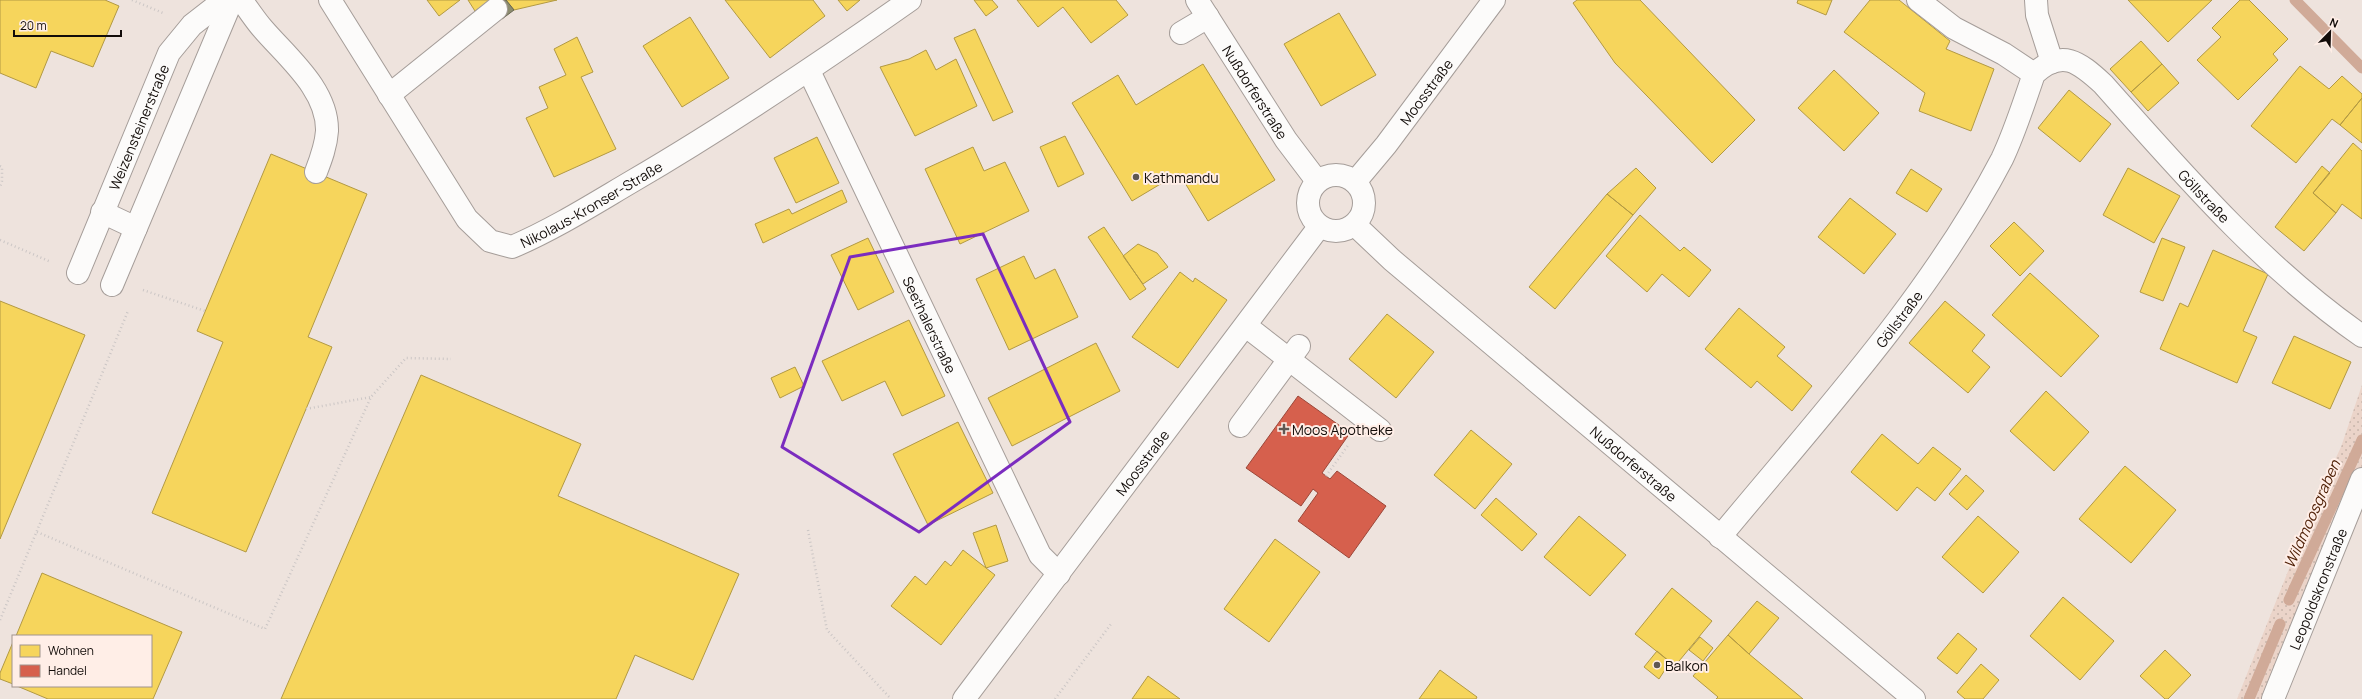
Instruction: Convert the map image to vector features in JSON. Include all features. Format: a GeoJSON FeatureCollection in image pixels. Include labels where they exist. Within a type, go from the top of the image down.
{"type":"FeatureCollection","features":[{"type":"Feature","properties":{"kind":"street","name":"Weizensteinerstraße"},"geometry":{"type":"LineString","coordinates":[[78,273],[102,212],[169,54],[192,25],[224,0]]}},
{"type":"Feature","properties":{"kind":"street"},"geometry":{"type":"LineString","coordinates":[[112,284],[232,0]]}},
{"type":"Feature","properties":{"kind":"street"},"geometry":{"type":"LineString","coordinates":[[241,0],[262,28],[302,72],[321,101],[327,130],[323,153],[316,172]]}},
{"type":"Feature","properties":{"kind":"street","name":"Nikolaus-Kronser-Straße"},"geometry":{"type":"LineString","coordinates":[[330,0],[467,219],[490,241],[512,247],[544,233],[676,156],[809,70],[910,0]]}},
{"type":"Feature","properties":{"kind":"street","name":"Moosstraße"},"geometry":{"type":"LineString","coordinates":[[1355,182],[1386,145],[1494,0]]}},
{"type":"Feature","properties":{"kind":"street"},"geometry":{"type":"LineString","coordinates":[[1918,0],[1954,28],[2004,54],[2034,74]]}},
{"type":"Feature","properties":{"kind":"street"},"geometry":{"type":"LineString","coordinates":[[2036,0],[2037,15],[2052,62]]}},
{"type":"Feature","properties":{"kind":"street"},"geometry":{"type":"LineString","coordinates":[[1181,33],[1203,8]]}},
{"type":"Feature","properties":{"kind":"street","name":"Nußdorferstraße"},"geometry":{"type":"LineString","coordinates":[[1203,8],[1286,140],[1317,181]]}},
{"type":"Feature","properties":{"kind":"street"},"geometry":{"type":"LineString","coordinates":[[389,94],[496,9]]}},
{"type":"Feature","properties":{"kind":"street","name":"Göllstraße"},"geometry":{"type":"LineString","coordinates":[[1720,536],[1930,278],[1978,202],[2002,157],[2034,74],[2045,64],[2060,58],[2073,61],[2087,69],[2104,84],[2237,228],[2294,283],[2362,336]]}},
{"type":"Feature","properties":{"kind":"street","name":"Seethalerstraße"},"geometry":{"type":"LineString","coordinates":[[809,70],[1040,554],[1059,574]]}},
{"type":"Feature","properties":{"kind":"street"},"geometry":{"type":"LineString","coordinates":[[1342,174],[1355,182],[1363,193],[1364,209],[1355,225],[1346,231],[1332,232],[1319,227],[1308,213],[1308,195],[1317,181],[1329,175],[1342,174]]}},
{"type":"Feature","properties":{"kind":"street"},"geometry":{"type":"LineString","coordinates":[[102,212],[136,228]]}},
{"type":"Feature","properties":{"kind":"street","name":"Nußdorferstraße"},"geometry":{"type":"LineString","coordinates":[[1355,225],[1392,260],[1914,699]]}},
{"type":"Feature","properties":{"kind":"street","name":"Moosstraße"},"geometry":{"type":"LineString","coordinates":[[964,699],[1319,227]]}},
{"type":"Feature","properties":{"kind":"street"},"geometry":{"type":"LineString","coordinates":[[1246,326],[1294,353],[1380,430]]}},
{"type":"Feature","properties":{"kind":"street"},"geometry":{"type":"LineString","coordinates":[[1240,426],[1294,353]]}},
{"type":"Feature","properties":{"kind":"street","name":"Leopoldskronstraße"},"geometry":{"type":"LineString","coordinates":[[2273,699],[2362,478]]}},
{"type":"Feature","properties":{"kind":"path"},"geometry":{"type":"LineString","coordinates":[[0,166],[2,167],[2,181],[0,187]]}},
{"type":"Feature","properties":{"kind":"path"},"geometry":{"type":"LineString","coordinates":[[0,240],[78,273]]}},
{"type":"Feature","properties":{"kind":"path"},"geometry":{"type":"LineString","coordinates":[[112,284],[137,288],[204,312]]}},
{"type":"Feature","properties":{"kind":"path"},"geometry":{"type":"LineString","coordinates":[[0,620],[128,310]]}},
{"type":"Feature","properties":{"kind":"path"},"geometry":{"type":"LineString","coordinates":[[37,532],[266,629],[371,397],[406,358],[451,360]]}},
{"type":"Feature","properties":{"kind":"path"},"geometry":{"type":"LineString","coordinates":[[306,409],[371,397]]}},
{"type":"Feature","properties":{"kind":"path"},"geometry":{"type":"LineString","coordinates":[[808,530],[827,630],[891,699]]}},
{"type":"Feature","properties":{"kind":"path"},"geometry":{"type":"LineString","coordinates":[[1055,699],[1111,624]]}},
{"type":"Feature","properties":{"kind":"highlighted area"},"geometry":{"type":"Polygon","coordinates":[[[983,234],[1070,422],[919,532],[782,447],[850,257],[983,234]]]}},
{"type":"Feature","properties":{"kind":"shaded area"},"geometry":{"type":"Polygon","coordinates":[[[2362,385],[2362,468],[2265,699],[2237,699],[2318,496],[2341,447],[2362,385]]]}},
{"type":"Feature","properties":{"kind":"building: Wohnen"},"geometry":{"type":"Polygon","coordinates":[[[0,0],[105,0],[119,6],[93,67],[51,51],[36,88],[0,73],[0,0]]]}},
{"type":"Feature","properties":{"kind":"building: Wohnen"},"geometry":{"type":"Polygon","coordinates":[[[427,0],[460,0],[439,16],[427,0]]]}},
{"type":"Feature","properties":{"kind":"building: Wohnen"},"geometry":{"type":"Polygon","coordinates":[[[468,0],[491,0],[475,11],[468,0]]]}},
{"type":"Feature","properties":{"kind":"building: Wohnen"},"geometry":{"type":"Polygon","coordinates":[[[506,0],[557,0],[514,10],[506,0]]]}},
{"type":"Feature","properties":{"kind":"building: Wohnen"},"geometry":{"type":"Polygon","coordinates":[[[725,0],[813,0],[825,16],[770,58],[725,0]]]}},
{"type":"Feature","properties":{"kind":"building: Wohnen"},"geometry":{"type":"Polygon","coordinates":[[[838,0],[860,0],[847,11],[838,0]]]}},
{"type":"Feature","properties":{"kind":"building: Wohnen"},"geometry":{"type":"Polygon","coordinates":[[[974,0],[992,0],[998,7],[986,16],[974,0]]]}},
{"type":"Feature","properties":{"kind":"building: Wohnen"},"geometry":{"type":"Polygon","coordinates":[[[1017,0],[1116,0],[1128,15],[1091,43],[1063,7],[1038,27],[1017,0]]]}},
{"type":"Feature","properties":{"kind":"building: Wohnen"},"geometry":{"type":"Polygon","coordinates":[[[1577,0],[1640,0],[1755,120],[1712,163],[1615,63],[1573,3],[1577,0]]]}},
{"type":"Feature","properties":{"kind":"building: Wohnen"},"geometry":{"type":"Polygon","coordinates":[[[1798,0],[1832,0],[1826,15],[1797,3],[1798,0]]]}},
{"type":"Feature","properties":{"kind":"building: Wohnen"},"geometry":{"type":"Polygon","coordinates":[[[1870,0],[1899,0],[1950,41],[1946,49],[1994,69],[1971,131],[1919,111],[1925,93],[1844,32],[1870,0]]]}},
{"type":"Feature","properties":{"kind":"building: Wohnen"},"geometry":{"type":"Polygon","coordinates":[[[2128,0],[2212,0],[2168,42],[2128,0]]]}},
{"type":"Feature","properties":{"kind":"building: Wohnen"},"geometry":{"type":"Polygon","coordinates":[[[2240,0],[2249,0],[2288,39],[2273,54],[2278,60],[2238,100],[2197,60],[2221,37],[2212,28],[2240,0]]]}},
{"type":"Feature","properties":{"kind":"building: Wohnen"},"geometry":{"type":"Polygon","coordinates":[[[1339,13],[1376,75],[1321,106],[1284,44],[1339,13]]]}},
{"type":"Feature","properties":{"kind":"building: Wohnen"},"geometry":{"type":"Polygon","coordinates":[[[690,17],[729,78],[682,107],[643,46],[690,17]]]}},
{"type":"Feature","properties":{"kind":"building: Wohnen"},"geometry":{"type":"Polygon","coordinates":[[[975,29],[1013,112],[993,121],[954,38],[975,29]]]}},
{"type":"Feature","properties":{"kind":"building: Wohnen"},"geometry":{"type":"Polygon","coordinates":[[[577,37],[593,72],[581,77],[616,149],[554,177],[526,118],[548,108],[539,87],[566,75],[554,49],[577,37]]]}},
{"type":"Feature","properties":{"kind":"building: Wohnen"},"geometry":{"type":"Polygon","coordinates":[[[2141,41],[2162,64],[2131,92],[2110,69],[2141,41]]]}},
{"type":"Feature","properties":{"kind":"building: Wohnen"},"geometry":{"type":"Polygon","coordinates":[[[926,50],[936,70],[956,59],[977,106],[915,136],[880,67],[909,59],[926,50]]]}},
{"type":"Feature","properties":{"kind":"building: Wohnen"},"geometry":{"type":"Polygon","coordinates":[[[1203,64],[1275,180],[1208,221],[1179,173],[1132,201],[1072,103],[1118,75],[1136,105],[1203,64]]]}},
{"type":"Feature","properties":{"kind":"building: Wohnen"},"geometry":{"type":"Polygon","coordinates":[[[2162,64],[2179,83],[2148,111],[2131,92],[2162,64]]]}},
{"type":"Feature","properties":{"kind":"building: Wohnen"},"geometry":{"type":"Polygon","coordinates":[[[2300,66],[2329,89],[2342,76],[2362,94],[2362,98],[2340,125],[2332,119],[2296,163],[2251,126],[2300,66]]]}},
{"type":"Feature","properties":{"kind":"building: Wohnen"},"geometry":{"type":"Polygon","coordinates":[[[1834,70],[1879,113],[1844,151],[1798,108],[1834,70]]]}},
{"type":"Feature","properties":{"kind":"building: Wohnen"},"geometry":{"type":"Polygon","coordinates":[[[2069,90],[2111,124],[2080,162],[2038,128],[2069,90]]]}},
{"type":"Feature","properties":{"kind":"building: Wohnen"},"geometry":{"type":"Polygon","coordinates":[[[2362,98],[2362,143],[2340,125],[2362,98]]]}},
{"type":"Feature","properties":{"kind":"building: Wohnen"},"geometry":{"type":"Polygon","coordinates":[[[1065,136],[1084,174],[1058,187],[1040,147],[1065,136]]]}},
{"type":"Feature","properties":{"kind":"building: Wohnen"},"geometry":{"type":"Polygon","coordinates":[[[817,137],[839,183],[796,203],[774,158],[817,137]]]}},
{"type":"Feature","properties":{"kind":"building: Wohnen"},"geometry":{"type":"Polygon","coordinates":[[[2353,143],[2362,151],[2362,219],[2342,204],[2336,213],[2313,193],[2353,143]]]}},
{"type":"Feature","properties":{"kind":"building: Wohnen"},"geometry":{"type":"Polygon","coordinates":[[[973,147],[984,171],[1005,162],[1029,211],[960,244],[925,169],[973,147]]]}},
{"type":"Feature","properties":{"kind":"building: Wohnen"},"geometry":{"type":"Polygon","coordinates":[[[271,154],[367,194],[308,337],[332,347],[246,552],[152,513],[223,342],[197,331],[271,154]]]}},
{"type":"Feature","properties":{"kind":"building: Wohnen"},"geometry":{"type":"Polygon","coordinates":[[[2322,166],[2330,173],[2313,193],[2336,213],[2304,251],[2275,227],[2322,166]]]}},
{"type":"Feature","properties":{"kind":"building: Wohnen"},"geometry":{"type":"Polygon","coordinates":[[[1636,168],[1656,188],[1633,215],[1607,194],[1636,168]]]}},
{"type":"Feature","properties":{"kind":"building: Wohnen"},"geometry":{"type":"Polygon","coordinates":[[[2128,168],[2180,196],[2154,243],[2103,215],[2128,168]]]}},
{"type":"Feature","properties":{"kind":"building: Wohnen"},"geometry":{"type":"Polygon","coordinates":[[[1911,169],[1942,189],[1927,212],[1896,193],[1911,169]]]}},
{"type":"Feature","properties":{"kind":"building: Wohnen"},"geometry":{"type":"Polygon","coordinates":[[[842,190],[847,202],[763,243],[755,224],[789,209],[792,214],[842,190]]]}},
{"type":"Feature","properties":{"kind":"building: Wohnen"},"geometry":{"type":"Polygon","coordinates":[[[1607,194],[1633,215],[1555,309],[1529,287],[1607,194]]]}},
{"type":"Feature","properties":{"kind":"building: Wohnen"},"geometry":{"type":"Polygon","coordinates":[[[1850,198],[1896,234],[1864,274],[1818,237],[1850,198]]]}},
{"type":"Feature","properties":{"kind":"building: Wohnen"},"geometry":{"type":"Polygon","coordinates":[[[1640,215],[1680,251],[1684,247],[1711,270],[1689,297],[1662,274],[1647,292],[1606,256],[1640,215]]]}},
{"type":"Feature","properties":{"kind":"building: Wohnen"},"geometry":{"type":"Polygon","coordinates":[[[2014,222],[2044,251],[2020,276],[1990,246],[2014,222]]]}},
{"type":"Feature","properties":{"kind":"building: Wohnen"},"geometry":{"type":"Polygon","coordinates":[[[1104,227],[1146,289],[1130,300],[1088,237],[1104,227]]]}},
{"type":"Feature","properties":{"kind":"building: Wohnen"},"geometry":{"type":"Polygon","coordinates":[[[868,238],[894,292],[858,310],[831,255],[868,238]]]}},
{"type":"Feature","properties":{"kind":"building: Wohnen"},"geometry":{"type":"Polygon","coordinates":[[[2162,238],[2185,247],[2163,301],[2140,292],[2162,238]]]}},
{"type":"Feature","properties":{"kind":"building: Wohnen"},"geometry":{"type":"Polygon","coordinates":[[[1138,244],[1157,253],[1168,267],[1143,284],[1123,256],[1138,244]]]}},
{"type":"Feature","properties":{"kind":"building: Wohnen"},"geometry":{"type":"Polygon","coordinates":[[[2213,250],[2268,274],[2243,331],[2257,337],[2237,383],[2160,349],[2180,303],[2188,307],[2213,250]]]}},
{"type":"Feature","properties":{"kind":"building: Wohnen"},"geometry":{"type":"Polygon","coordinates":[[[1024,256],[1035,279],[1055,269],[1078,317],[1009,350],[976,279],[1024,256]]]}},
{"type":"Feature","properties":{"kind":"building: Wohnen"},"geometry":{"type":"Polygon","coordinates":[[[1180,272],[1193,282],[1195,278],[1227,300],[1178,368],[1132,337],[1180,272]]]}},
{"type":"Feature","properties":{"kind":"building: Wohnen"},"geometry":{"type":"Polygon","coordinates":[[[2030,273],[2099,336],[2061,377],[1992,315],[2030,273]]]}},
{"type":"Feature","properties":{"kind":"building: Wohnen"},"geometry":{"type":"Polygon","coordinates":[[[0,301],[85,335],[0,539],[0,301]]]}},
{"type":"Feature","properties":{"kind":"building: Wohnen"},"geometry":{"type":"Polygon","coordinates":[[[1945,301],[1985,335],[1972,351],[1990,367],[1968,393],[1909,343],[1945,301]]]}},
{"type":"Feature","properties":{"kind":"building: Wohnen"},"geometry":{"type":"Polygon","coordinates":[[[1739,308],[1785,347],[1777,356],[1812,386],[1792,411],[1757,381],[1751,388],[1705,349],[1739,308]]]}},
{"type":"Feature","properties":{"kind":"building: Wohnen"},"geometry":{"type":"Polygon","coordinates":[[[1387,314],[1434,352],[1396,398],[1349,359],[1387,314]]]}},
{"type":"Feature","properties":{"kind":"building: Wohnen"},"geometry":{"type":"Polygon","coordinates":[[[909,320],[945,396],[902,416],[885,381],[842,401],[822,361],[909,320]]]}},
{"type":"Feature","properties":{"kind":"building: Wohnen"},"geometry":{"type":"Polygon","coordinates":[[[2294,336],[2351,362],[2330,409],[2272,383],[2294,336]]]}},
{"type":"Feature","properties":{"kind":"building: Wohnen"},"geometry":{"type":"Polygon","coordinates":[[[1096,343],[1120,391],[1012,446],[988,398],[1096,343]]]}},
{"type":"Feature","properties":{"kind":"building: Wohnen"},"geometry":{"type":"Polygon","coordinates":[[[795,367],[804,386],[780,398],[771,378],[795,367]]]}},
{"type":"Feature","properties":{"kind":"building: Wohnen"},"geometry":{"type":"Polygon","coordinates":[[[421,375],[581,444],[558,496],[739,574],[693,680],[635,655],[616,699],[281,699],[421,375]]]}},
{"type":"Feature","properties":{"kind":"building: Wohnen"},"geometry":{"type":"Polygon","coordinates":[[[2046,391],[2089,432],[2054,471],[2010,431],[2046,391]]]}},
{"type":"Feature","properties":{"kind":"building: Wohnen"},"geometry":{"type":"Polygon","coordinates":[[[958,422],[993,493],[928,525],[893,454],[958,422]]]}},
{"type":"Feature","properties":{"kind":"building: Wohnen"},"geometry":{"type":"Polygon","coordinates":[[[1471,430],[1512,464],[1475,509],[1434,475],[1471,430]]]}},
{"type":"Feature","properties":{"kind":"building: Wohnen"},"geometry":{"type":"Polygon","coordinates":[[[1882,434],[1918,464],[1933,447],[1961,469],[1935,501],[1917,487],[1897,511],[1851,472],[1882,434]]]}},
{"type":"Feature","properties":{"kind":"building: Wohnen"},"geometry":{"type":"Polygon","coordinates":[[[2125,466],[2176,510],[2131,563],[2079,519],[2125,466]]]}},
{"type":"Feature","properties":{"kind":"building: Wohnen"},"geometry":{"type":"Polygon","coordinates":[[[1966,475],[1984,491],[1967,510],[1949,494],[1966,475]]]}},
{"type":"Feature","properties":{"kind":"building: Wohnen"},"geometry":{"type":"Polygon","coordinates":[[[1496,498],[1537,534],[1522,551],[1481,515],[1496,498]]]}},
{"type":"Feature","properties":{"kind":"building: Wohnen"},"geometry":{"type":"Polygon","coordinates":[[[1579,516],[1626,555],[1590,596],[1544,557],[1579,516]]]}},
{"type":"Feature","properties":{"kind":"building: Wohnen"},"geometry":{"type":"Polygon","coordinates":[[[1978,516],[2019,552],[1983,593],[1942,557],[1978,516]]]}},
{"type":"Feature","properties":{"kind":"building: Wohnen"},"geometry":{"type":"Polygon","coordinates":[[[996,525],[1008,561],[986,568],[973,533],[996,525]]]}},
{"type":"Feature","properties":{"kind":"building: Wohnen"},"geometry":{"type":"Polygon","coordinates":[[[1275,539],[1320,572],[1269,642],[1224,609],[1275,539]]]}},
{"type":"Feature","properties":{"kind":"building: Wohnen"},"geometry":{"type":"Polygon","coordinates":[[[963,550],[995,575],[941,645],[891,606],[915,576],[926,585],[945,561],[951,566],[963,550]]]}},
{"type":"Feature","properties":{"kind":"building: Wohnen"},"geometry":{"type":"Polygon","coordinates":[[[42,573],[182,632],[153,699],[48,699],[19,687],[152,687],[152,635],[16,635],[42,573]]]}},
{"type":"Feature","properties":{"kind":"building: Wohnen"},"geometry":{"type":"Polygon","coordinates":[[[1672,588],[1712,621],[1675,666],[1635,634],[1672,588]]]}},
{"type":"Feature","properties":{"kind":"building: Wohnen"},"geometry":{"type":"Polygon","coordinates":[[[2063,597],[2114,641],[2080,680],[2030,636],[2063,597]]]}},
{"type":"Feature","properties":{"kind":"building: Wohnen"},"geometry":{"type":"Polygon","coordinates":[[[1757,601],[1779,618],[1749,654],[1728,635],[1757,601]]]}},
{"type":"Feature","properties":{"kind":"building: Wohnen"},"geometry":{"type":"Polygon","coordinates":[[[1958,633],[1977,649],[1957,674],[1937,658],[1958,633]]]}},
{"type":"Feature","properties":{"kind":"building: Wohnen"},"geometry":{"type":"Polygon","coordinates":[[[1728,635],[1803,699],[1716,699],[1718,697],[1693,676],[1728,635]]]}},
{"type":"Feature","properties":{"kind":"building: Wohnen"},"geometry":{"type":"Polygon","coordinates":[[[1700,637],[1713,648],[1703,661],[1689,650],[1700,637]]]}},
{"type":"Feature","properties":{"kind":"building: Wohnen"},"geometry":{"type":"Polygon","coordinates":[[[12,644],[12,684],[0,679],[0,673],[12,644]]]}},
{"type":"Feature","properties":{"kind":"building: Wohnen"},"geometry":{"type":"Polygon","coordinates":[[[2165,650],[2191,675],[2168,699],[2165,699],[2140,676],[2165,650]]]}},
{"type":"Feature","properties":{"kind":"building: Wohnen","name":"Balkon"},"geometry":{"type":"Polygon","coordinates":[[[1657,651],[1670,662],[1659,679],[1644,667],[1657,651]]]}},
{"type":"Feature","properties":{"kind":"building: Wohnen"},"geometry":{"type":"Polygon","coordinates":[[[1981,664],[1999,680],[1983,699],[1965,699],[1957,692],[1981,664]]]}},
{"type":"Feature","properties":{"kind":"building: Wohnen"},"geometry":{"type":"Polygon","coordinates":[[[1440,670],[1477,697],[1476,699],[1419,699],[1440,670]]]}},
{"type":"Feature","properties":{"kind":"building: Wohnen"},"geometry":{"type":"Polygon","coordinates":[[[1148,676],[1180,699],[1132,699],[1148,676]]]}},
{"type":"Feature","properties":{"kind":"building: Handel"},"geometry":{"type":"Polygon","coordinates":[[[1298,396],[1350,433],[1322,473],[1330,479],[1337,471],[1386,506],[1349,558],[1298,521],[1318,493],[1313,489],[1301,506],[1246,468],[1298,396]]]}},
{"type":"Feature","properties":{"kind":"building: Industrie"},"geometry":{"type":"Polygon","coordinates":[[[491,0],[506,0],[514,10],[502,19],[491,0]]]}},
{"type":"Feature","properties":{"kind":"waterway"},"geometry":{"type":"LineString","coordinates":[[2295,0],[2362,68]]}},
{"type":"Feature","properties":{"kind":"waterway","name":"Wildmoosgraben"},"geometry":{"type":"LineString","coordinates":[[2289,600],[2362,440]]}},
{"type":"Feature","properties":{"kind":"waterway","name":"Wildmoosgraben"},"geometry":{"type":"LineString","coordinates":[[2249,699],[2280,624]]}},
{"type":"Feature","properties":{"kind":"place","name":"Kathmandu"},"geometry":{"type":"Point","coordinates":[1136,177]}},
{"type":"Feature","properties":{"kind":"place","name":"Moos Apotheke"},"geometry":{"type":"Point","coordinates":[1284,429]}},
{"type":"Feature","properties":{"kind":"place","name":"Balkon"},"geometry":{"type":"Point","coordinates":[1657,665]}}]}
